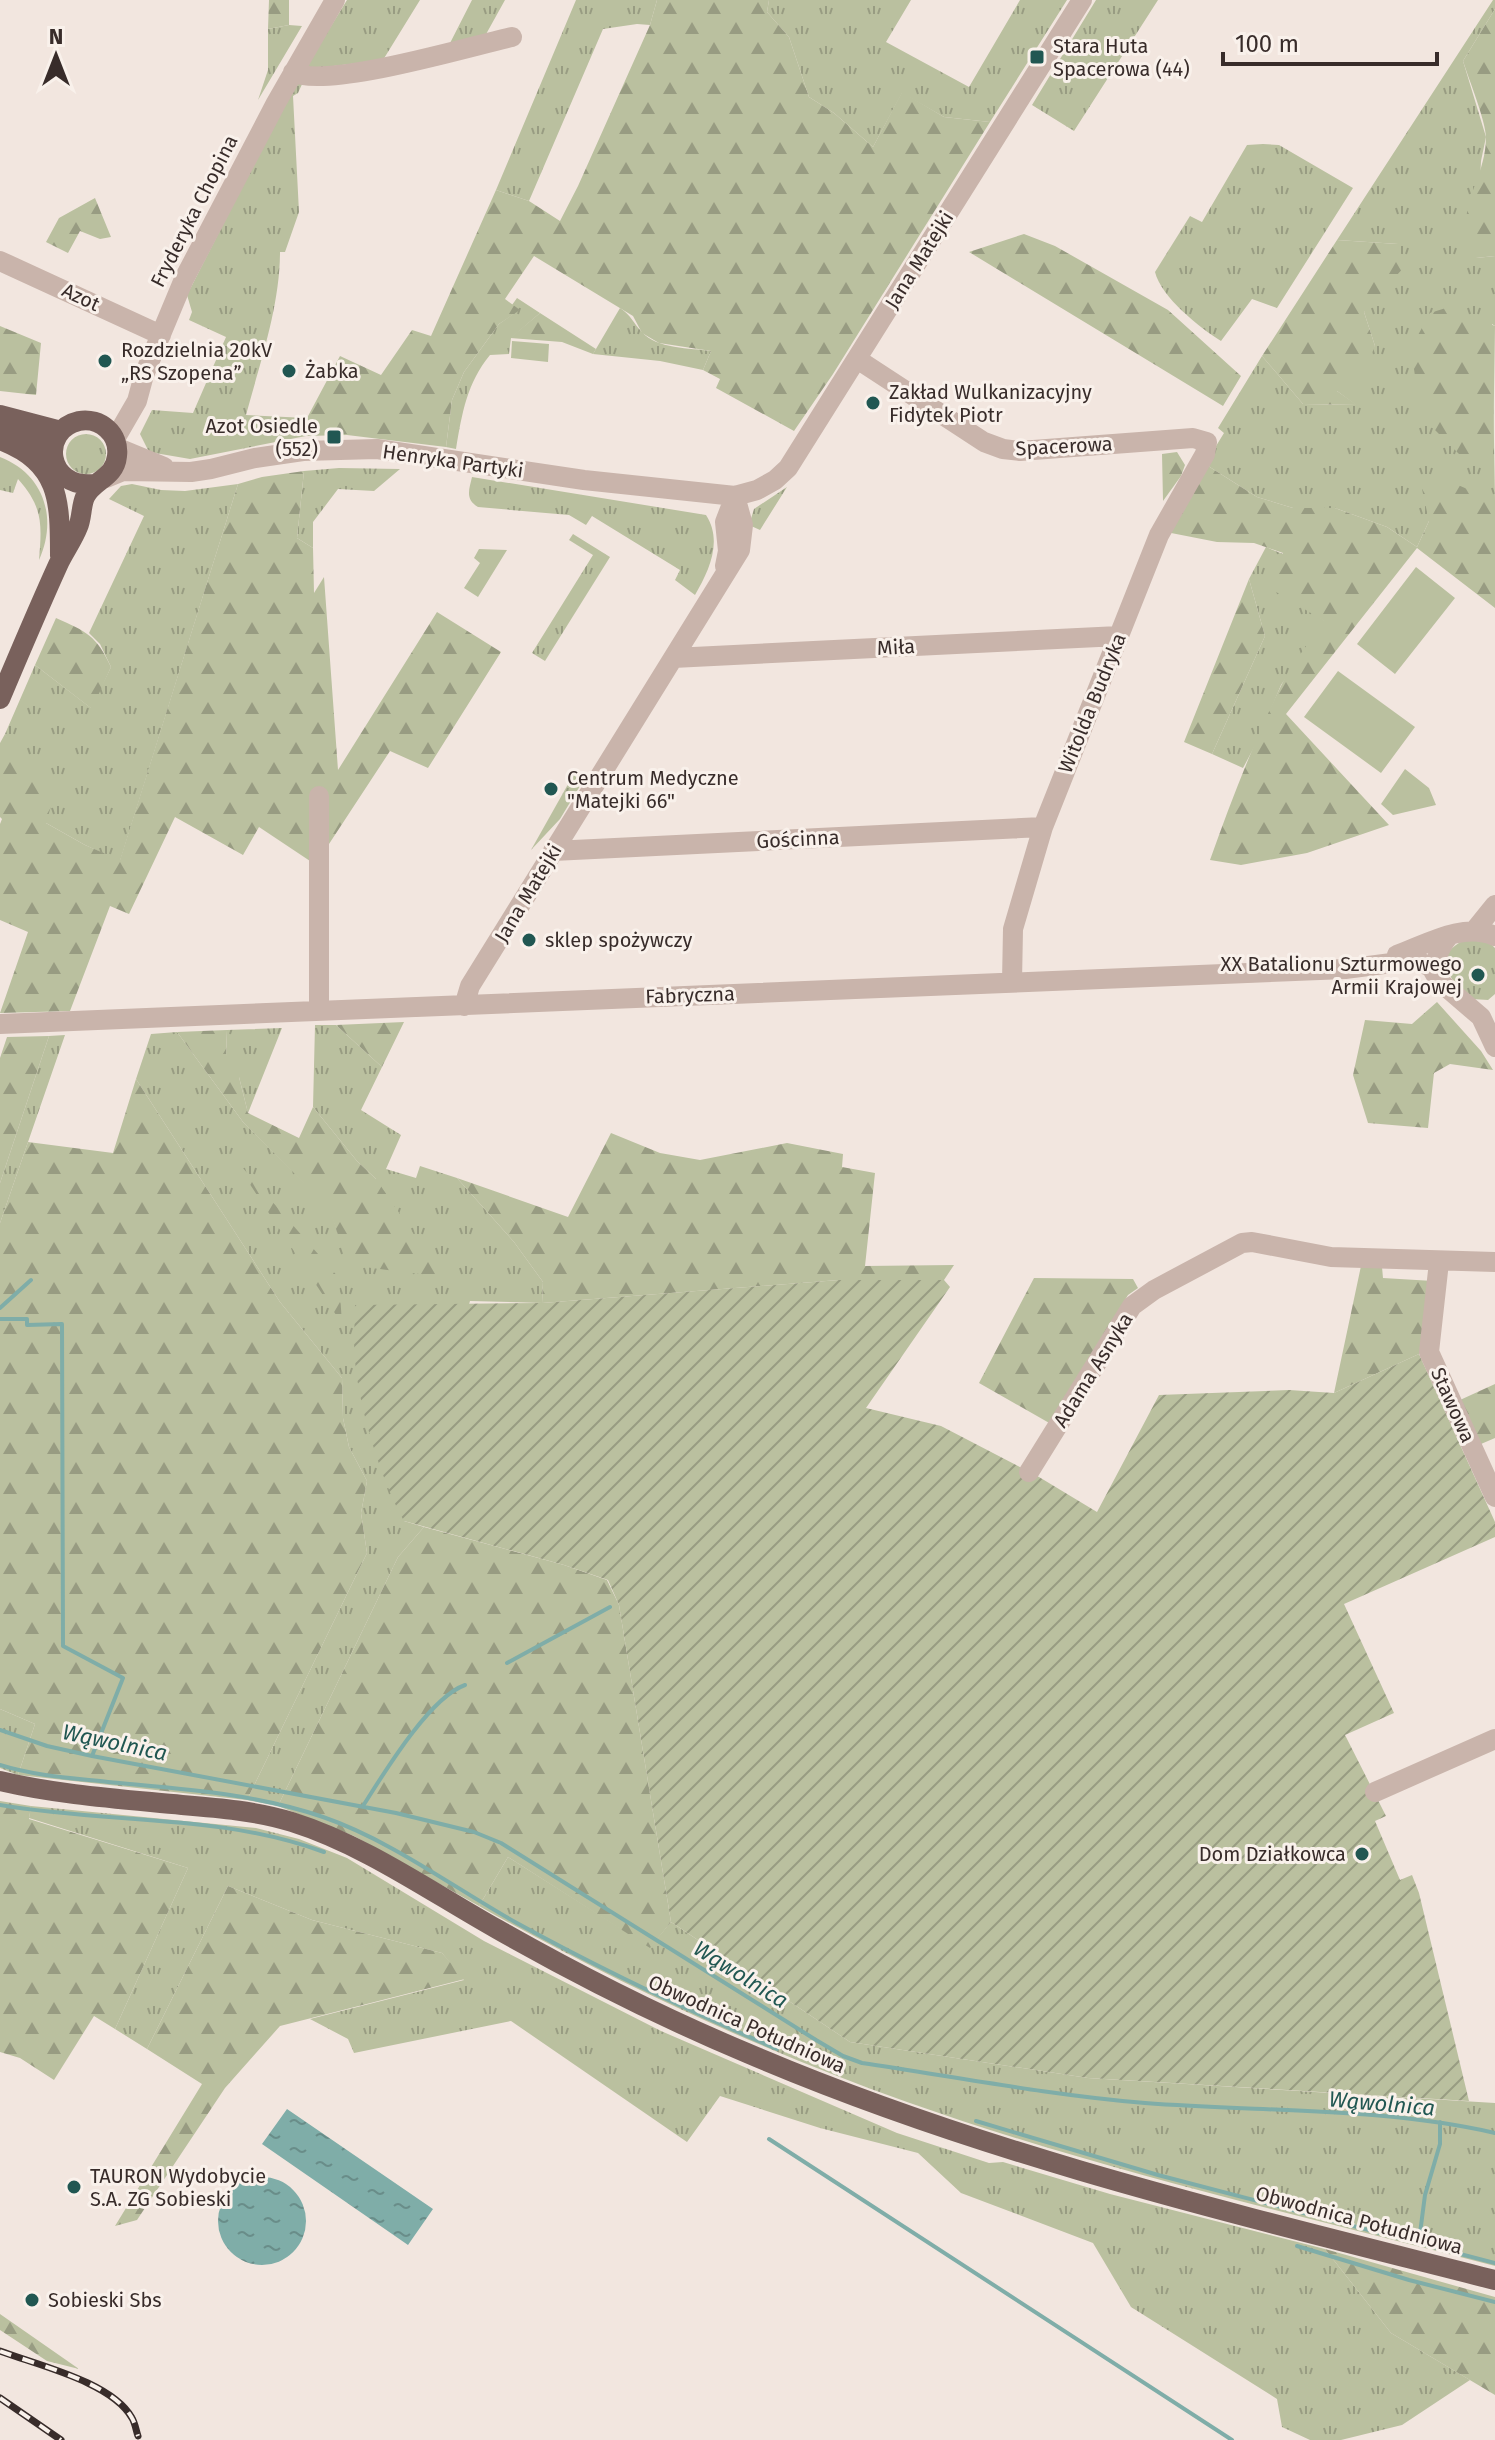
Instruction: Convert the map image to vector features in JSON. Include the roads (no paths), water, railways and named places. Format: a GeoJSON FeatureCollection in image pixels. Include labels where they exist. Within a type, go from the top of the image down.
{"type":"FeatureCollection","features":[{"type":"Feature","properties":{"kind":"main road"},"geometry":{"type":"LineString","coordinates":[[0,415],[61,431]]}},
{"type":"Feature","properties":{"kind":"main road"},"geometry":{"type":"LineString","coordinates":[[100,481],[82,485],[71,482],[57,469],[53,452],[55,441],[61,431],[81,421],[111,437]]}},
{"type":"Feature","properties":{"kind":"main road"},"geometry":{"type":"LineString","coordinates":[[0,433],[33,439],[53,452]]}},
{"type":"Feature","properties":{"kind":"main road","name":"Fryderyka Chopina"},"geometry":{"type":"LineString","coordinates":[[0,699],[60,560],[78,526],[85,498],[117,459],[111,437]]}},
{"type":"Feature","properties":{"kind":"main road"},"geometry":{"type":"LineString","coordinates":[[0,440],[27,453],[46,473],[54,487],[60,510],[60,560]]}},
{"type":"Feature","properties":{"kind":"main road","name":"Fryderyka Chopina"},"geometry":{"type":"LineString","coordinates":[[60,560],[71,482]]}},
{"type":"Feature","properties":{"kind":"main road","name":"Obwodnica Południowa"},"geometry":{"type":"LineString","coordinates":[[0,1781],[35,1789],[226,1809],[292,1822],[370,1856],[568,1969],[668,2018],[891,2111],[1047,2160],[1495,2280]]}},
{"type":"Feature","properties":{"kind":"street","name":"Fryderyka Chopina"},"geometry":{"type":"LineString","coordinates":[[111,437],[137,401],[144,375],[184,279],[293,72],[335,0]]}},
{"type":"Feature","properties":{"kind":"street","name":"Jana Matejki"},"geometry":{"type":"LineString","coordinates":[[464,1006],[470,986],[723,578],[728,551],[725,522],[735,496],[757,490],[788,468],[1082,0]]}},
{"type":"Feature","properties":{"kind":"street"},"geometry":{"type":"LineString","coordinates":[[293,72],[311,78],[352,74],[512,37]]}},
{"type":"Feature","properties":{"kind":"street","name":"Azot"},"geometry":{"type":"LineString","coordinates":[[0,261],[161,335]]}},
{"type":"Feature","properties":{"kind":"street","name":"Spacerowa"},"geometry":{"type":"LineString","coordinates":[[857,359],[984,442],[1003,449],[1020,451],[1201,440]]}},
{"type":"Feature","properties":{"kind":"street"},"geometry":{"type":"LineString","coordinates":[[111,437],[171,471]]}},
{"type":"Feature","properties":{"kind":"street","name":"Witolda Budryka"},"geometry":{"type":"LineString","coordinates":[[1012,982],[1013,929],[1043,827],[1159,535],[1207,448],[1207,442],[1201,440]]}},
{"type":"Feature","properties":{"kind":"street","name":"Henryka Partyki"},"geometry":{"type":"LineString","coordinates":[[171,471],[211,469],[303,451],[377,449],[611,483],[735,496]]}},
{"type":"Feature","properties":{"kind":"street"},"geometry":{"type":"LineString","coordinates":[[100,481],[123,471],[171,471]]}},
{"type":"Feature","properties":{"kind":"street","name":"Miła"},"geometry":{"type":"LineString","coordinates":[[673,658],[1119,636]]}},
{"type":"Feature","properties":{"kind":"street"},"geometry":{"type":"LineString","coordinates":[[319,796],[319,1011]]}},
{"type":"Feature","properties":{"kind":"street","name":"Gościnna"},"geometry":{"type":"LineString","coordinates":[[553,851],[1043,827]]}},
{"type":"Feature","properties":{"kind":"street"},"geometry":{"type":"LineString","coordinates":[[1474,931],[1495,905]]}},
{"type":"Feature","properties":{"kind":"street"},"geometry":{"type":"LineString","coordinates":[[1493,1037],[1481,1017],[1439,981],[1437,955],[1450,935],[1474,931],[1495,936]]}},
{"type":"Feature","properties":{"kind":"street","name":"Fabryczna"},"geometry":{"type":"LineString","coordinates":[[1379,963],[1450,935]]}},
{"type":"Feature","properties":{"kind":"street","name":"Fabryczna"},"geometry":{"type":"LineString","coordinates":[[0,1024],[1345,969],[1379,963],[1422,961],[1431,967],[1439,981]]}},
{"type":"Feature","properties":{"kind":"street"},"geometry":{"type":"LineString","coordinates":[[1465,1004],[1481,1009],[1495,1005]]}},
{"type":"Feature","properties":{"kind":"street","name":"Adama Asnyka"},"geometry":{"type":"LineString","coordinates":[[1029,1472],[1149,1282],[1252,1242],[1331,1257],[1495,1262]]}},
{"type":"Feature","properties":{"kind":"street","name":"Stawowa"},"geometry":{"type":"LineString","coordinates":[[1439,1262],[1429,1352],[1495,1497]]}},
{"type":"Feature","properties":{"kind":"street"},"geometry":{"type":"LineString","coordinates":[[1375,1792],[1495,1739]]}},
{"type":"Feature","properties":{"kind":"water"},"geometry":{"type":"Polygon","coordinates":[[[287,2109],[433,2209],[408,2245],[262,2144],[287,2109]]]}},
{"type":"Feature","properties":{"kind":"water"},"geometry":{"type":"Polygon","coordinates":[[[262,2177],[287,2184],[299,2196],[306,2221],[299,2246],[287,2258],[262,2265],[237,2258],[225,2246],[218,2221],[225,2196],[237,2184],[262,2177]]]}},
{"type":"Feature","properties":{"kind":"waterway"},"geometry":{"type":"LineString","coordinates":[[0,1308],[31,1280]]}},
{"type":"Feature","properties":{"kind":"waterway"},"geometry":{"type":"LineString","coordinates":[[0,1319],[27,1319],[27,1325],[62,1324],[63,1646],[123,1678],[92,1756]]}},
{"type":"Feature","properties":{"kind":"waterway"},"geometry":{"type":"LineString","coordinates":[[507,1663],[610,1607]]}},
{"type":"Feature","properties":{"kind":"waterway"},"geometry":{"type":"LineString","coordinates":[[363,1806],[422,1720],[451,1693],[465,1685]]}},
{"type":"Feature","properties":{"kind":"waterway","name":"Wąwolnica"},"geometry":{"type":"LineString","coordinates":[[0,1730],[47,1746],[92,1756],[396,1813],[474,1832],[501,1843],[816,2040],[862,2063],[1109,2100],[1365,2114],[1495,2133]]}},
{"type":"Feature","properties":{"kind":"waterway"},"geometry":{"type":"LineString","coordinates":[[0,1765],[53,1776],[243,1797],[323,1817],[397,1851],[515,1922],[579,1956],[777,2049]]}},
{"type":"Feature","properties":{"kind":"waterway"},"geometry":{"type":"LineString","coordinates":[[0,1805],[203,1825],[244,1831],[324,1852]]}},
{"type":"Feature","properties":{"kind":"waterway"},"geometry":{"type":"LineString","coordinates":[[976,2121],[1158,2175],[1495,2263]]}},
{"type":"Feature","properties":{"kind":"waterway"},"geometry":{"type":"LineString","coordinates":[[1419,2241],[1425,2195],[1440,2144],[1440,2122]]}},
{"type":"Feature","properties":{"kind":"waterway"},"geometry":{"type":"LineString","coordinates":[[769,2139],[1232,2440]]}},
{"type":"Feature","properties":{"kind":"waterway"},"geometry":{"type":"LineString","coordinates":[[1297,2246],[1495,2302]]}},
{"type":"Feature","properties":{"kind":"railway"},"geometry":{"type":"LineString","coordinates":[[0,2351],[72,2376],[108,2394],[132,2418],[138,2436]]}},
{"type":"Feature","properties":{"kind":"railway"},"geometry":{"type":"LineString","coordinates":[[0,2398],[61,2440]]}},
{"type":"Feature","properties":{"kind":"place","name":"Stara Huta Spacerowa (44)"},"geometry":{"type":"Point","coordinates":[1037,57]}},
{"type":"Feature","properties":{"kind":"place","name":"Rozdzielnia 20kV „RS Szopena”"},"geometry":{"type":"Point","coordinates":[105,361]}},
{"type":"Feature","properties":{"kind":"place","name":"Żabka"},"geometry":{"type":"Point","coordinates":[289,371]}},
{"type":"Feature","properties":{"kind":"place","name":"Zakład Wulkanizacyjny Fidytek Piotr"},"geometry":{"type":"Point","coordinates":[873,403]}},
{"type":"Feature","properties":{"kind":"place","name":"Azot Osiedle (552)"},"geometry":{"type":"Point","coordinates":[334,437]}},
{"type":"Feature","properties":{"kind":"place","name":"Centrum Medyczne \"Matejki 66\""},"geometry":{"type":"Point","coordinates":[551,789]}},
{"type":"Feature","properties":{"kind":"place","name":"sklep spożywczy"},"geometry":{"type":"Point","coordinates":[529,940]}},
{"type":"Feature","properties":{"kind":"place","name":"XX Batalionu Szturmowego Armii Krajowej"},"geometry":{"type":"Point","coordinates":[1478,975]}},
{"type":"Feature","properties":{"kind":"place","name":"Dom Działkowca"},"geometry":{"type":"Point","coordinates":[1362,1854]}},
{"type":"Feature","properties":{"kind":"place","name":"TAURON Wydobycie S.A. ZG Sobieski"},"geometry":{"type":"Point","coordinates":[74,2187]}},
{"type":"Feature","properties":{"kind":"place","name":"Sobieski Sbs"},"geometry":{"type":"Point","coordinates":[32,2300]}}]}
